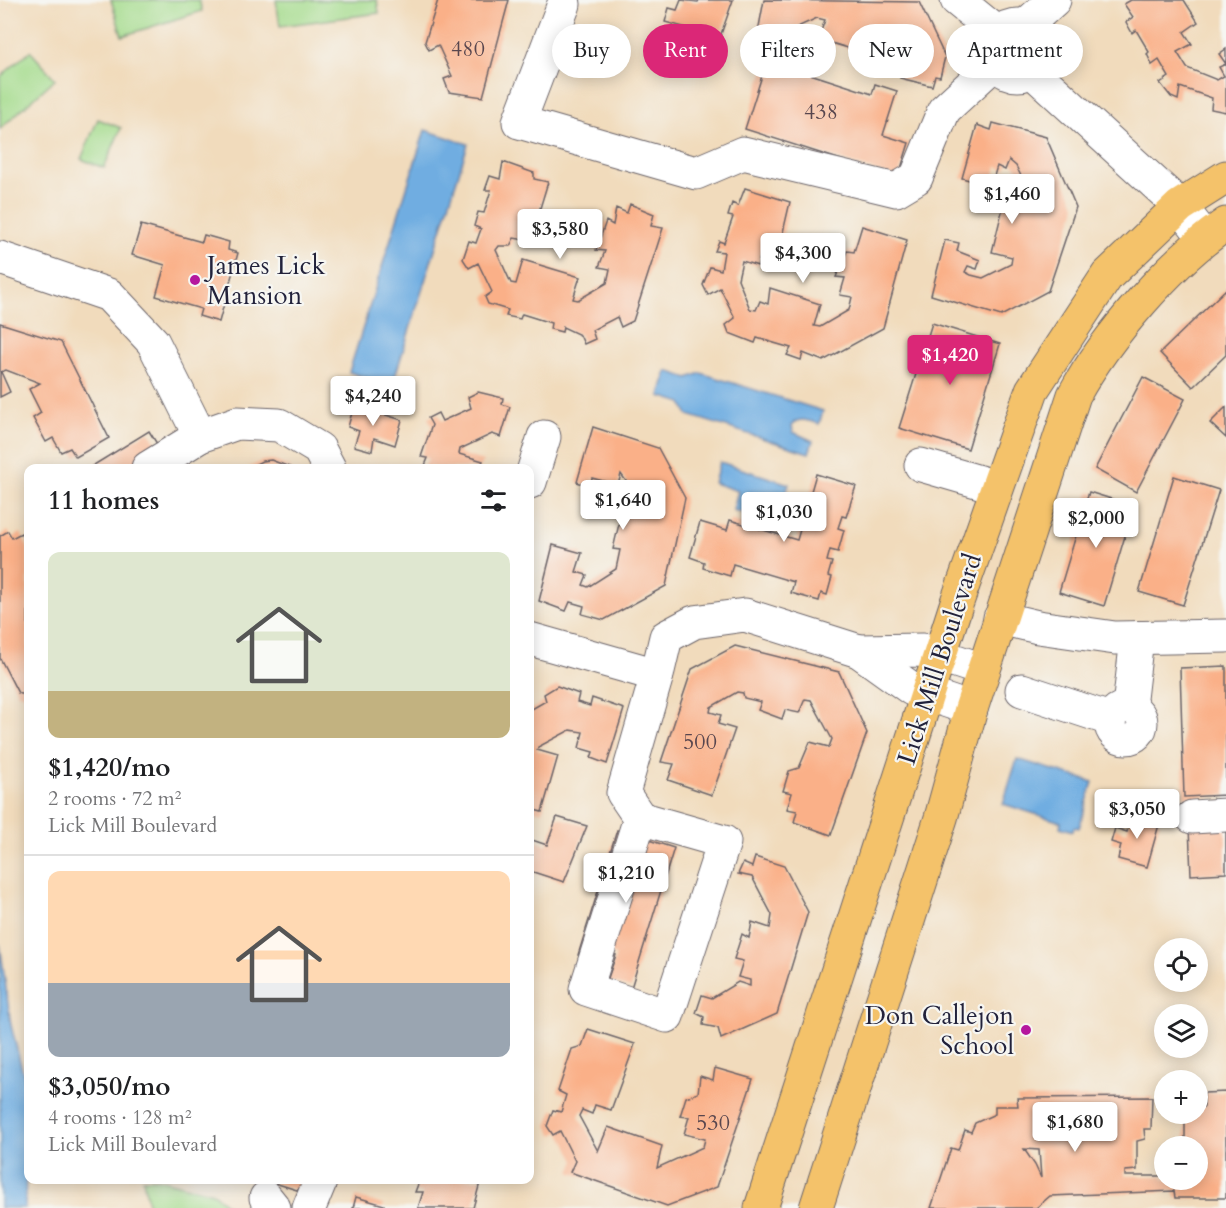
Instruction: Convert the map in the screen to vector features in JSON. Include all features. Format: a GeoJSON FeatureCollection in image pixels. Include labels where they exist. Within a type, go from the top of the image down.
{"type":"FeatureCollection","features":[{"type":"Feature","properties":{"kind":"main road","name":"Lick Mill Boulevard"},"geometry":{"type":"LineString","coordinates":[[761,1208],[940,656],[1032,390],[1107,276],[1180,206],[1226,177]]}},
{"type":"Feature","properties":{"kind":"main road","name":"Lick Mill Boulevard"},"geometry":{"type":"LineString","coordinates":[[816,1208],[941,818],[983,670],[1078,387],[1086,373],[1147,296],[1216,231]]}},
{"type":"Feature","properties":{"kind":"street"},"geometry":{"type":"LineString","coordinates":[[957,0],[986,24]]}},
{"type":"Feature","properties":{"kind":"street"},"geometry":{"type":"LineString","coordinates":[[1026,24],[1054,0]]}},
{"type":"Feature","properties":{"kind":"street"},"geometry":{"type":"LineString","coordinates":[[564,4],[519,122],[696,173],[743,153],[896,190],[915,178],[944,110],[973,78]]}},
{"type":"Feature","properties":{"kind":"street"},"geometry":{"type":"LineString","coordinates":[[1040,78],[1180,206],[1216,231]]}},
{"type":"Feature","properties":{"kind":"street"},"geometry":{"type":"LineString","coordinates":[[0,258],[109,295],[153,342],[200,436]]}},
{"type":"Feature","properties":{"kind":"street"},"geometry":{"type":"LineString","coordinates":[[154,464],[200,436],[237,423],[279,425],[319,449],[327,464]]}},
{"type":"Feature","properties":{"kind":"street"},"geometry":{"type":"LineString","coordinates":[[534,469],[544,437]]}},
{"type":"Feature","properties":{"kind":"street"},"geometry":{"type":"LineString","coordinates":[[921,465],[997,487]]}},
{"type":"Feature","properties":{"kind":"street"},"geometry":{"type":"LineString","coordinates":[[640,818],[586,989],[667,1016],[724,842],[640,818],[623,793],[666,637],[694,622],[745,615],[859,651],[912,689],[927,696],[971,709]]}},
{"type":"Feature","properties":{"kind":"street"},"geometry":{"type":"LineString","coordinates":[[1000,618],[1049,629],[1115,638],[1226,636]]}},
{"type":"Feature","properties":{"kind":"street"},"geometry":{"type":"LineString","coordinates":[[1022,690],[1119,713],[1137,638]]}},
{"type":"Feature","properties":{"kind":"street"},"geometry":{"type":"LineString","coordinates":[[534,640],[657,675]]}},
{"type":"Feature","properties":{"kind":"street"},"geometry":{"type":"LineString","coordinates":[[859,651],[923,650],[983,670]]}},
{"type":"Feature","properties":{"kind":"street"},"geometry":{"type":"LineString","coordinates":[[1192,816],[1226,815]]}},
{"type":"Feature","properties":{"kind":"street"},"geometry":{"type":"LineString","coordinates":[[309,1208],[319,1184]]}},
{"type":"Feature","properties":{"kind":"green space"},"geometry":{"type":"Polygon","coordinates":[[[111,0],[199,0],[202,11],[122,36],[111,0]]]}},
{"type":"Feature","properties":{"kind":"green space"},"geometry":{"type":"Polygon","coordinates":[[[276,0],[377,0],[379,13],[280,26],[276,0]]]}},
{"type":"Feature","properties":{"kind":"green space"},"geometry":{"type":"Polygon","coordinates":[[[30,51],[55,79],[0,129],[0,77],[30,51]]]}},
{"type":"Feature","properties":{"kind":"green space"},"geometry":{"type":"Polygon","coordinates":[[[98,119],[121,128],[104,168],[81,159],[98,119]]]}},
{"type":"Feature","properties":{"kind":"green space"},"geometry":{"type":"Polygon","coordinates":[[[144,1184],[178,1184],[213,1193],[230,1208],[149,1208],[144,1184]]]}},
{"type":"Feature","properties":{"kind":"water"},"geometry":{"type":"Polygon","coordinates":[[[425,130],[468,144],[392,386],[349,372],[425,130]]]}},
{"type":"Feature","properties":{"kind":"water"},"geometry":{"type":"Polygon","coordinates":[[[667,371],[688,378],[701,373],[823,411],[819,424],[801,420],[792,425],[793,432],[813,441],[809,453],[688,415],[682,403],[660,396],[667,371]]]}},
{"type":"Feature","properties":{"kind":"water"},"geometry":{"type":"Polygon","coordinates":[[[720,462],[789,484],[782,505],[766,500],[760,518],[733,510],[738,491],[714,483],[720,462]]]}},
{"type":"Feature","properties":{"kind":"water"},"geometry":{"type":"Polygon","coordinates":[[[1017,759],[1093,782],[1079,828],[1074,827],[1073,831],[1060,827],[1061,822],[1003,804],[1017,759]]]}},
{"type":"Feature","properties":{"kind":"water"},"geometry":{"type":"Polygon","coordinates":[[[0,944],[11,1025],[24,1077],[26,1184],[25,1208],[0,1208],[0,944]]]}},
{"type":"Feature","properties":{"kind":"building"},"geometry":{"type":"Polygon","coordinates":[[[438,0],[509,0],[483,97],[449,92],[444,79],[452,76],[438,45],[429,50],[425,42],[438,0]]]}},
{"type":"Feature","properties":{"kind":"building"},"geometry":{"type":"Polygon","coordinates":[[[681,0],[698,2],[699,0],[733,0],[725,24],[665,22],[669,8],[677,10],[681,0]]]}},
{"type":"Feature","properties":{"kind":"building"},"geometry":{"type":"Polygon","coordinates":[[[764,0],[919,2],[929,24],[848,24],[848,48],[836,44],[836,24],[824,24],[825,20],[817,18],[804,24],[760,24],[764,0]]]}},
{"type":"Feature","properties":{"kind":"building"},"geometry":{"type":"Polygon","coordinates":[[[1131,0],[1184,0],[1198,22],[1184,32],[1192,44],[1177,52],[1187,68],[1217,80],[1224,76],[1219,67],[1226,64],[1226,112],[1211,109],[1212,98],[1180,87],[1178,100],[1171,97],[1160,83],[1169,77],[1159,60],[1152,65],[1147,54],[1149,52],[1136,30],[1132,33],[1126,22],[1133,17],[1124,4],[1131,0]]]}},
{"type":"Feature","properties":{"kind":"building"},"geometry":{"type":"Polygon","coordinates":[[[934,34],[945,57],[940,77],[935,76],[932,86],[900,78],[934,78],[934,34]]]}},
{"type":"Feature","properties":{"kind":"building"},"geometry":{"type":"Polygon","coordinates":[[[1226,49],[1226,64],[1219,54],[1226,49]]]}},
{"type":"Feature","properties":{"kind":"building"},"geometry":{"type":"Polygon","coordinates":[[[761,78],[823,78],[872,94],[875,84],[897,91],[883,135],[909,143],[898,178],[745,129],[761,78]]]}},
{"type":"Feature","properties":{"kind":"building"},"geometry":{"type":"Polygon","coordinates":[[[993,123],[1046,137],[1076,207],[1048,291],[1001,316],[931,295],[945,240],[959,243],[957,251],[980,260],[977,269],[968,266],[965,272],[971,275],[983,278],[1011,264],[1012,257],[992,252],[1007,191],[1026,198],[1028,190],[1016,166],[1009,160],[1005,170],[997,166],[991,186],[962,178],[977,125],[991,130],[993,123]]]}},
{"type":"Feature","properties":{"kind":"building"},"geometry":{"type":"Polygon","coordinates":[[[503,162],[534,173],[534,179],[548,182],[530,241],[514,238],[510,246],[499,246],[496,250],[511,283],[516,284],[523,260],[580,277],[573,299],[578,300],[607,283],[610,269],[599,267],[605,251],[596,250],[606,221],[613,225],[616,208],[627,213],[630,204],[654,214],[651,226],[663,228],[633,321],[621,327],[617,317],[592,330],[595,339],[584,344],[580,335],[563,327],[562,332],[550,329],[551,323],[522,314],[520,319],[506,316],[508,310],[488,304],[485,297],[492,292],[478,263],[469,268],[463,259],[469,241],[476,243],[481,229],[474,226],[478,212],[484,213],[491,190],[485,190],[490,176],[500,179],[503,162]]]}},
{"type":"Feature","properties":{"kind":"building"},"geometry":{"type":"Polygon","coordinates":[[[745,188],[790,202],[778,254],[761,252],[758,266],[742,261],[738,279],[750,309],[756,310],[760,301],[768,304],[770,288],[820,304],[814,326],[820,327],[849,310],[852,297],[840,295],[845,278],[836,277],[847,251],[854,252],[862,226],[907,240],[883,328],[823,361],[803,353],[801,360],[787,355],[791,348],[757,338],[755,343],[729,333],[726,325],[735,318],[720,288],[708,295],[703,285],[710,267],[721,270],[724,252],[715,251],[719,241],[724,243],[733,217],[728,216],[732,203],[738,206],[745,188]]]}},
{"type":"Feature","properties":{"kind":"building","name":"James Lick Mansion"},"geometry":{"type":"Polygon","coordinates":[[[141,225],[202,242],[204,235],[229,242],[228,250],[238,253],[219,322],[199,316],[201,309],[156,296],[165,265],[132,255],[141,225]]]}},
{"type":"Feature","properties":{"kind":"building"},"geometry":{"type":"Polygon","coordinates":[[[1226,289],[1226,355],[1193,387],[1160,353],[1226,289]]]}},
{"type":"Feature","properties":{"kind":"building"},"geometry":{"type":"Polygon","coordinates":[[[0,323],[61,342],[109,438],[76,457],[70,448],[61,452],[53,438],[46,442],[33,418],[41,413],[29,389],[40,383],[6,370],[1,372],[10,392],[0,397],[0,323]]]}},
{"type":"Feature","properties":{"kind":"building"},"geometry":{"type":"Polygon","coordinates":[[[932,323],[1000,344],[968,449],[899,428],[932,323]]]}},
{"type":"Feature","properties":{"kind":"building"},"geometry":{"type":"Polygon","coordinates":[[[1143,377],[1185,399],[1136,492],[1095,469],[1143,377]]]}},
{"type":"Feature","properties":{"kind":"building"},"geometry":{"type":"Polygon","coordinates":[[[478,392],[503,398],[502,404],[510,407],[501,437],[492,434],[460,449],[459,454],[483,461],[482,464],[426,464],[428,458],[421,457],[432,425],[428,418],[438,413],[442,421],[471,408],[468,397],[478,392]]]}},
{"type":"Feature","properties":{"kind":"building"},"geometry":{"type":"Polygon","coordinates":[[[354,405],[402,420],[395,445],[374,438],[372,451],[354,446],[359,431],[348,427],[354,405]]]}},
{"type":"Feature","properties":{"kind":"building"},"geometry":{"type":"Polygon","coordinates":[[[1226,407],[1226,438],[1210,423],[1226,407]]]}},
{"type":"Feature","properties":{"kind":"building"},"geometry":{"type":"Polygon","coordinates":[[[593,427],[658,448],[685,498],[666,586],[604,620],[582,614],[584,606],[570,602],[566,611],[539,601],[553,545],[582,553],[576,572],[587,575],[583,585],[588,587],[616,569],[620,550],[613,549],[623,507],[639,510],[641,502],[621,474],[618,485],[592,478],[591,487],[577,482],[593,427]]]}},
{"type":"Feature","properties":{"kind":"building"},"geometry":{"type":"Polygon","coordinates":[[[149,431],[170,464],[95,464],[149,431]]]}},
{"type":"Feature","properties":{"kind":"building"},"geometry":{"type":"Polygon","coordinates":[[[271,460],[282,464],[256,464],[271,460]]]}},
{"type":"Feature","properties":{"kind":"building"},"geometry":{"type":"Polygon","coordinates":[[[816,474],[856,486],[846,517],[842,516],[838,528],[844,530],[838,552],[830,550],[827,561],[832,562],[828,576],[832,577],[827,595],[821,593],[819,601],[791,593],[794,582],[733,564],[730,576],[703,568],[704,562],[690,557],[700,522],[727,530],[730,520],[797,540],[816,474]]]}},
{"type":"Feature","properties":{"kind":"building"},"geometry":{"type":"Polygon","coordinates":[[[1174,476],[1219,490],[1183,605],[1139,592],[1174,476]]]}},
{"type":"Feature","properties":{"kind":"building"},"geometry":{"type":"Polygon","coordinates":[[[1089,492],[1134,506],[1104,606],[1059,592],[1089,492]]]}},
{"type":"Feature","properties":{"kind":"building"},"geometry":{"type":"Polygon","coordinates":[[[8,531],[12,538],[21,533],[24,539],[24,695],[18,693],[0,658],[0,536],[8,531]]]}},
{"type":"Feature","properties":{"kind":"building"},"geometry":{"type":"Polygon","coordinates":[[[735,646],[839,672],[867,733],[831,835],[794,822],[797,811],[787,809],[792,793],[783,791],[789,771],[799,768],[810,742],[829,747],[832,739],[811,700],[805,699],[799,713],[785,710],[782,719],[758,710],[761,702],[744,698],[743,693],[737,692],[711,707],[710,712],[721,715],[718,724],[735,729],[712,795],[668,780],[674,764],[661,762],[692,669],[735,646]]]}},
{"type":"Feature","properties":{"kind":"building"},"geometry":{"type":"Polygon","coordinates":[[[1226,666],[1226,795],[1184,797],[1180,668],[1226,666]]]}},
{"type":"Feature","properties":{"kind":"building"},"geometry":{"type":"Polygon","coordinates":[[[557,686],[579,694],[577,702],[590,706],[592,698],[624,709],[607,764],[591,758],[593,752],[579,748],[583,732],[570,730],[538,747],[537,750],[558,756],[542,812],[534,810],[534,708],[546,701],[544,694],[557,686]]]}},
{"type":"Feature","properties":{"kind":"building"},"geometry":{"type":"Polygon","coordinates":[[[1132,813],[1160,821],[1147,867],[1118,859],[1121,845],[1111,842],[1115,828],[1127,832],[1132,813]]]}},
{"type":"Feature","properties":{"kind":"building"},"geometry":{"type":"Polygon","coordinates":[[[557,817],[587,826],[564,882],[534,872],[534,841],[547,845],[557,817]]]}},
{"type":"Feature","properties":{"kind":"building"},"geometry":{"type":"Polygon","coordinates":[[[1226,825],[1226,873],[1191,875],[1189,827],[1226,825]]]}},
{"type":"Feature","properties":{"kind":"building"},"geometry":{"type":"Polygon","coordinates":[[[617,830],[674,848],[631,988],[607,981],[616,955],[598,949],[595,960],[578,955],[617,830]]]}},
{"type":"Feature","properties":{"kind":"building"},"geometry":{"type":"Polygon","coordinates":[[[755,857],[784,866],[808,912],[777,1014],[721,1039],[718,1028],[703,1025],[704,1017],[696,1013],[702,995],[712,998],[738,982],[750,986],[750,980],[738,977],[743,961],[734,959],[742,934],[749,938],[752,922],[770,928],[772,915],[752,877],[738,874],[743,863],[752,867],[755,857]]]}},
{"type":"Feature","properties":{"kind":"building"},"geometry":{"type":"Polygon","coordinates":[[[588,1029],[635,1044],[611,1110],[595,1105],[592,1114],[582,1110],[579,1116],[598,1151],[608,1127],[662,1146],[657,1168],[703,1147],[705,1139],[684,1134],[689,1117],[680,1116],[686,1097],[698,1093],[700,1076],[713,1080],[715,1068],[753,1079],[717,1187],[667,1206],[570,1172],[575,1161],[560,1131],[553,1135],[547,1126],[553,1110],[561,1112],[566,1095],[558,1091],[572,1049],[582,1046],[588,1029]]]}},
{"type":"Feature","properties":{"kind":"building"},"geometry":{"type":"Polygon","coordinates":[[[1226,1092],[1226,1198],[1175,1198],[1174,1191],[1050,1196],[1036,1208],[931,1208],[951,1148],[958,1150],[965,1130],[971,1132],[975,1123],[995,1114],[995,1106],[1018,1106],[1017,1098],[1152,1097],[1151,1129],[1144,1129],[1145,1139],[1137,1141],[1137,1170],[1125,1171],[1125,1176],[1154,1176],[1154,1190],[1208,1190],[1208,1136],[1185,1136],[1185,1124],[1208,1124],[1208,1093],[1226,1092]],[[1024,1149],[1035,1165],[1041,1178],[1039,1150],[1024,1149]]]}},
{"type":"Feature","properties":{"kind":"building"},"geometry":{"type":"Polygon","coordinates":[[[278,1184],[302,1184],[300,1191],[278,1184]]]}},
{"type":"Feature","properties":{"kind":"building"},"geometry":{"type":"Polygon","coordinates":[[[418,1184],[480,1184],[473,1208],[418,1208],[423,1192],[415,1192],[418,1184]]]}},
{"type":"Feature","properties":{"kind":"building"},"geometry":{"type":"Polygon","coordinates":[[[356,1197],[384,1205],[383,1208],[353,1208],[356,1197]]]}},
{"type":"Feature","properties":{"kind":"place","name":"James Lick Mansion"},"geometry":{"type":"Point","coordinates":[195,280]}},
{"type":"Feature","properties":{"kind":"place","name":"Don Callejon School"},"geometry":{"type":"Point","coordinates":[1026,1030]}}]}
